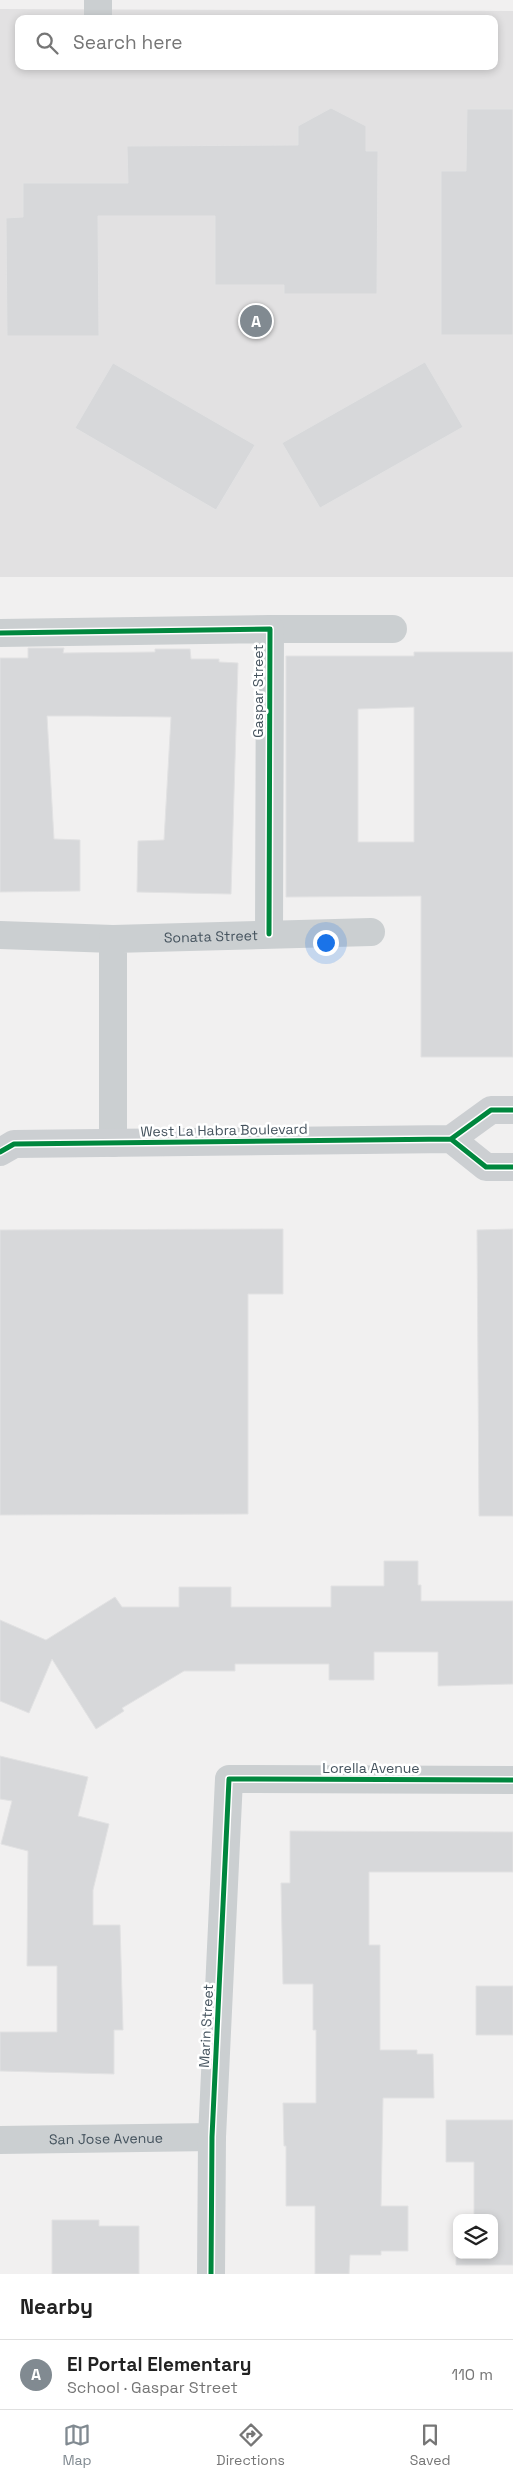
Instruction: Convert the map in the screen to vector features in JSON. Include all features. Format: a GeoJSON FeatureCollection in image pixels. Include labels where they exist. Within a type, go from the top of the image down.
{"type":"FeatureCollection","features":[{"type":"Feature","properties":{"kind":"main road"},"geometry":{"type":"LineString","coordinates":[[513,1110],[491,1110],[451,1139],[486,1167],[513,1167]]}},
{"type":"Feature","properties":{"kind":"main road","name":"West La Habra Boulevard"},"geometry":{"type":"LineString","coordinates":[[5,1143],[451,1139]]}},
{"type":"Feature","properties":{"kind":"street"},"geometry":{"type":"LineString","coordinates":[[270,629],[393,629]]}},
{"type":"Feature","properties":{"kind":"street","name":"Gaspar Street"},"geometry":{"type":"LineString","coordinates":[[0,633],[270,629],[269,934]]}},
{"type":"Feature","properties":{"kind":"street","name":"Sonata Street"},"geometry":{"type":"LineString","coordinates":[[0,935],[113,938],[371,932]]}},
{"type":"Feature","properties":{"kind":"street"},"geometry":{"type":"LineString","coordinates":[[113,938],[113,1143]]}},
{"type":"Feature","properties":{"kind":"street","name":"Lorella Avenue"},"geometry":{"type":"LineString","coordinates":[[228,1779],[513,1780]]}},
{"type":"Feature","properties":{"kind":"street","name":"Marin Street"},"geometry":{"type":"LineString","coordinates":[[211,2274],[212,2137],[228,1779]]}},
{"type":"Feature","properties":{"kind":"street","name":"San Jose Avenue"},"geometry":{"type":"LineString","coordinates":[[0,2140],[212,2137]]}},
{"type":"Feature","properties":{"kind":"shaded area"},"geometry":{"type":"Polygon","coordinates":[[[0,9],[513,11],[513,577],[0,577],[0,9]]]}},
{"type":"Feature","properties":{"kind":"building"},"geometry":{"type":"Polygon","coordinates":[[[331,108],[366,126],[366,151],[378,151],[377,294],[284,294],[284,285],[215,285],[215,216],[98,216],[99,336],[7,336],[6,218],[23,217],[23,183],[128,183],[127,146],[298,145],[298,126],[331,108]]]}},
{"type":"Feature","properties":{"kind":"building"},"geometry":{"type":"Polygon","coordinates":[[[467,109],[513,109],[513,335],[441,335],[441,171],[466,171],[467,109]]]}},
{"type":"Feature","properties":{"kind":"building"},"geometry":{"type":"Polygon","coordinates":[[[425,362],[463,427],[320,508],[282,443],[425,362]]]}},
{"type":"Feature","properties":{"kind":"building"},"geometry":{"type":"Polygon","coordinates":[[[113,363],[255,445],[216,510],[75,428],[113,363]]]}},
{"type":"Feature","properties":{"kind":"building"},"geometry":{"type":"Polygon","coordinates":[[[28,648],[64,648],[63,653],[155,652],[155,649],[190,649],[191,659],[219,659],[219,662],[238,663],[231,894],[137,892],[138,841],[164,840],[171,717],[89,716],[47,716],[54,839],[80,840],[80,891],[0,892],[0,658],[28,658],[28,648]]]}},
{"type":"Feature","properties":{"kind":"building"},"geometry":{"type":"Polygon","coordinates":[[[414,652],[513,652],[513,1057],[421,1057],[421,896],[286,897],[286,656],[414,656],[414,652]],[[414,707],[358,709],[358,842],[414,842],[414,707]]]}},
{"type":"Feature","properties":{"kind":"building"},"geometry":{"type":"Polygon","coordinates":[[[283,1229],[283,1294],[248,1294],[248,1514],[0,1515],[0,1230],[283,1229]]]}},
{"type":"Feature","properties":{"kind":"building"},"geometry":{"type":"Polygon","coordinates":[[[513,1229],[513,1516],[479,1516],[477,1230],[513,1229]]]}},
{"type":"Feature","properties":{"kind":"building"},"geometry":{"type":"Polygon","coordinates":[[[384,1561],[418,1561],[418,1585],[421,1585],[421,1601],[513,1601],[513,1684],[438,1686],[438,1652],[374,1652],[374,1680],[329,1680],[329,1664],[235,1664],[235,1671],[184,1671],[122,1708],[124,1711],[96,1729],[52,1659],[29,1713],[0,1701],[0,1620],[46,1640],[115,1597],[122,1607],[179,1607],[179,1587],[231,1587],[231,1607],[331,1607],[331,1586],[384,1586],[384,1561]]]}},
{"type":"Feature","properties":{"kind":"building"},"geometry":{"type":"Polygon","coordinates":[[[0,1756],[88,1777],[78,1816],[109,1824],[93,1890],[93,1925],[120,1925],[123,2030],[114,2030],[114,2074],[0,2071],[0,2032],[57,2032],[57,1966],[27,1966],[28,1851],[1,1844],[12,1801],[0,1799],[0,1756]]]}},
{"type":"Feature","properties":{"kind":"building"},"geometry":{"type":"Polygon","coordinates":[[[290,1831],[513,1832],[513,1872],[369,1872],[369,1945],[380,1945],[380,2050],[417,2050],[417,2054],[433,2054],[434,2098],[383,2098],[381,2206],[408,2206],[408,2251],[381,2251],[381,2255],[350,2255],[349,2274],[315,2274],[315,2206],[286,2206],[286,2146],[284,2146],[283,2103],[316,2103],[316,2030],[313,2030],[313,1984],[283,1984],[281,1883],[290,1883],[290,1831]]]}},
{"type":"Feature","properties":{"kind":"building"},"geometry":{"type":"Polygon","coordinates":[[[476,1986],[513,1986],[513,2035],[476,2035],[476,1986]]]}},
{"type":"Feature","properties":{"kind":"building"},"geometry":{"type":"Polygon","coordinates":[[[446,2120],[513,2120],[513,2265],[456,2265],[456,2259],[498,2259],[498,2214],[474,2214],[474,2162],[446,2162],[446,2120]]]}},
{"type":"Feature","properties":{"kind":"building"},"geometry":{"type":"Polygon","coordinates":[[[52,2220],[99,2220],[99,2226],[139,2226],[139,2274],[52,2274],[52,2220]]]}},
{"type":"Feature","properties":{"kind":"cycle path"},"geometry":{"type":"LineString","coordinates":[[0,633],[270,629],[269,934]]}},
{"type":"Feature","properties":{"kind":"cycle path"},"geometry":{"type":"LineString","coordinates":[[0,1152],[14,1144],[451,1139],[491,1110],[513,1110]]}},
{"type":"Feature","properties":{"kind":"cycle path"},"geometry":{"type":"LineString","coordinates":[[451,1139],[486,1167],[513,1167]]}},
{"type":"Feature","properties":{"kind":"cycle path"},"geometry":{"type":"LineString","coordinates":[[211,2274],[212,2137],[229,1779],[513,1780]]}},
{"type":"Feature","properties":{"kind":"place","name":"El Portal Elementary"},"geometry":{"type":"Point","coordinates":[256,321]}}]}
